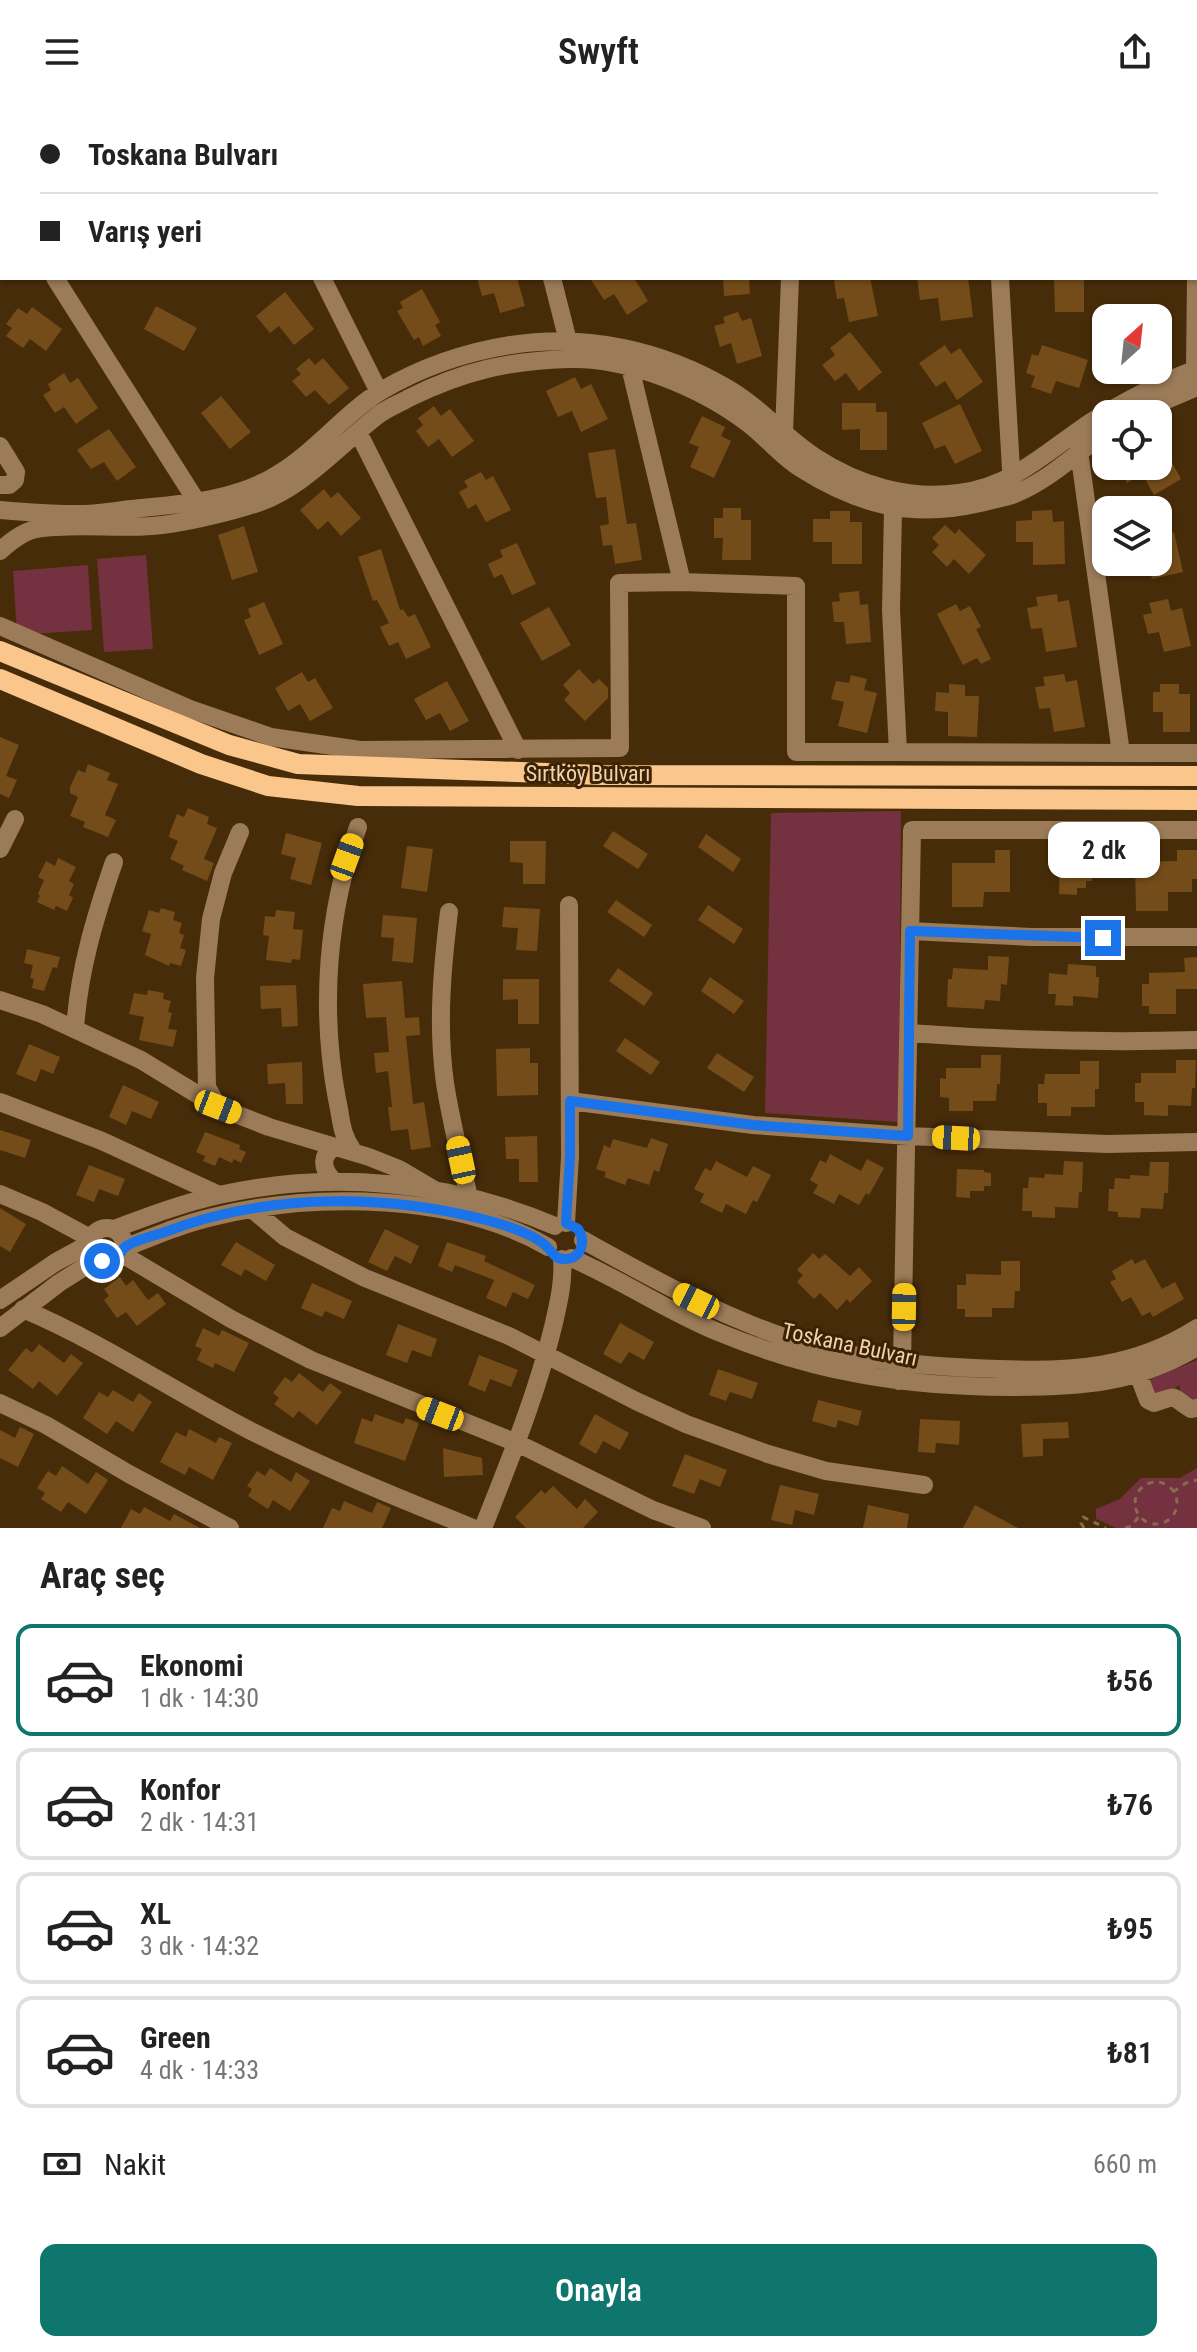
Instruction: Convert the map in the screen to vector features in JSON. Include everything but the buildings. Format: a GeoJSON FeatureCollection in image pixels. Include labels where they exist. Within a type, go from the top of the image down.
{"type":"FeatureCollection","features":[{"type":"Feature","properties":{"kind":"main road","name":"Sırtköy Bulvarı"},"geometry":{"type":"LineString","coordinates":[[0,651],[229,745],[298,764],[601,775],[1197,776]]}},
{"type":"Feature","properties":{"kind":"main road","name":"Sırtköy Bulvarı"},"geometry":{"type":"LineString","coordinates":[[0,679],[201,764],[268,786],[365,796],[1197,800]]}},
{"type":"Feature","properties":{"kind":"main road"},"geometry":{"type":"LineString","coordinates":[[164,748],[175,724]]}},
{"type":"Feature","properties":{"kind":"main road"},"geometry":{"type":"LineString","coordinates":[[365,796],[367,766]]}},
{"type":"Feature","properties":{"kind":"main road"},"geometry":{"type":"LineString","coordinates":[[704,775],[704,797]]}},
{"type":"Feature","properties":{"kind":"street"},"geometry":{"type":"LineString","coordinates":[[56,280],[197,502]]}},
{"type":"Feature","properties":{"kind":"street"},"geometry":{"type":"LineString","coordinates":[[323,280],[379,392]]}},
{"type":"Feature","properties":{"kind":"street"},"geometry":{"type":"LineString","coordinates":[[553,280],[571,351]]}},
{"type":"Feature","properties":{"kind":"street"},"geometry":{"type":"LineString","coordinates":[[784,432],[790,280]]}},
{"type":"Feature","properties":{"kind":"street"},"geometry":{"type":"LineString","coordinates":[[1000,280],[1012,487]]}},
{"type":"Feature","properties":{"kind":"street"},"geometry":{"type":"LineString","coordinates":[[1196,280],[1196,376]]}},
{"type":"Feature","properties":{"kind":"street"},"geometry":{"type":"LineString","coordinates":[[0,510],[75,515],[197,502],[237,491],[276,476],[379,392],[439,363],[511,345],[571,351],[683,385],[749,424],[798,467],[841,491],[893,509],[954,509],[1012,487],[1044,479],[1092,442]]}},
{"type":"Feature","properties":{"kind":"street"},"geometry":{"type":"LineString","coordinates":[[0,551],[14,539],[35,529],[154,526],[200,519],[258,504],[304,478],[381,413],[444,380],[480,369],[571,351],[615,346],[684,366],[728,389],[765,414],[814,457],[880,489],[912,494],[1012,487],[1089,424],[1138,394],[1196,376]]}},
{"type":"Feature","properties":{"kind":"street"},"geometry":{"type":"LineString","coordinates":[[630,367],[682,582]]}},
{"type":"Feature","properties":{"kind":"street"},"geometry":{"type":"LineString","coordinates":[[1157,400],[1196,376]]}},
{"type":"Feature","properties":{"kind":"street"},"geometry":{"type":"LineString","coordinates":[[358,432],[518,750]]}},
{"type":"Feature","properties":{"kind":"street"},"geometry":{"type":"LineString","coordinates":[[0,446],[16,472],[15,480],[9,485],[0,485]]}},
{"type":"Feature","properties":{"kind":"street"},"geometry":{"type":"LineString","coordinates":[[1079,451],[1121,753]]}},
{"type":"Feature","properties":{"kind":"street"},"geometry":{"type":"LineString","coordinates":[[893,509],[891,610],[898,752]]}},
{"type":"Feature","properties":{"kind":"street"},"geometry":{"type":"LineString","coordinates":[[0,626],[190,709],[271,737],[360,750],[620,748],[619,583],[796,586],[796,752],[1197,753]]}},
{"type":"Feature","properties":{"kind":"street"},"geometry":{"type":"LineString","coordinates":[[0,849],[15,819]]}},
{"type":"Feature","properties":{"kind":"street"},"geometry":{"type":"LineString","coordinates":[[345,1149],[330,1056],[328,1018],[338,895],[358,827]]}},
{"type":"Feature","properties":{"kind":"street"},"geometry":{"type":"LineString","coordinates":[[900,1372],[908,1136],[912,830],[1197,830]]}},
{"type":"Feature","properties":{"kind":"street"},"geometry":{"type":"LineString","coordinates":[[218,1107],[207,1087],[205,978],[211,919],[223,873],[240,832]]}},
{"type":"Feature","properties":{"kind":"street"},"geometry":{"type":"LineString","coordinates":[[75,1029],[83,963],[114,862]]}},
{"type":"Feature","properties":{"kind":"street"},"geometry":{"type":"LineString","coordinates":[[483,1528],[517,1443],[546,1354],[559,1299],[560,1255],[548,1235],[560,1225],[570,1157],[569,905]]}},
{"type":"Feature","properties":{"kind":"street"},"geometry":{"type":"LineString","coordinates":[[449,912],[441,991],[443,1057],[469,1198]]}},
{"type":"Feature","properties":{"kind":"street"},"geometry":{"type":"LineString","coordinates":[[910,931],[1031,937],[1197,937]]}},
{"type":"Feature","properties":{"kind":"street"},"geometry":{"type":"LineString","coordinates":[[0,1000],[75,1029],[141,1060],[218,1107],[399,1169],[438,1192]]}},
{"type":"Feature","properties":{"kind":"street"},"geometry":{"type":"LineString","coordinates":[[909,1033],[1108,1043],[1197,1040]]}},
{"type":"Feature","properties":{"kind":"street"},"geometry":{"type":"LineString","coordinates":[[570,1101],[753,1125],[908,1136],[1107,1144],[1197,1142]]}},
{"type":"Feature","properties":{"kind":"street"},"geometry":{"type":"LineString","coordinates":[[0,1102],[102,1141],[219,1195]]}},
{"type":"Feature","properties":{"kind":"street"},"geometry":{"type":"LineString","coordinates":[[333,1180],[324,1167],[324,1157],[329,1150],[345,1149]]}},
{"type":"Feature","properties":{"kind":"street","name":"Toskana Bulvarı"},"geometry":{"type":"LineString","coordinates":[[0,1328],[92,1247],[97,1230],[114,1229],[219,1195],[333,1180],[397,1185],[469,1198],[578,1229],[583,1240],[724,1314],[790,1339],[900,1372]]}},
{"type":"Feature","properties":{"kind":"street"},"geometry":{"type":"LineString","coordinates":[[0,1194],[42,1212],[92,1247]]}},
{"type":"Feature","properties":{"kind":"street","name":"Toskana Bulvarı"},"geometry":{"type":"LineString","coordinates":[[92,1247],[108,1262],[123,1251],[217,1216],[291,1203],[344,1201],[399,1204],[491,1221],[523,1232],[560,1255],[609,1274],[670,1310],[718,1332],[815,1365],[900,1372],[1135,1367],[1169,1363],[1197,1347]]}},
{"type":"Feature","properties":{"kind":"street"},"geometry":{"type":"LineString","coordinates":[[253,1210],[285,1237],[365,1278],[509,1336],[648,1407],[768,1454],[826,1471],[924,1485]]}},
{"type":"Feature","properties":{"kind":"street"},"geometry":{"type":"LineString","coordinates":[[114,1229],[122,1237],[123,1251],[231,1319],[311,1360],[517,1443],[653,1510],[702,1528]]}},
{"type":"Feature","properties":{"kind":"street"},"geometry":{"type":"LineString","coordinates":[[560,1255],[580,1251],[583,1240]]}},
{"type":"Feature","properties":{"kind":"street","name":"Toskana Bulvarı"},"geometry":{"type":"LineString","coordinates":[[0,1299],[56,1262],[92,1247]]}},
{"type":"Feature","properties":{"kind":"street"},"geometry":{"type":"LineString","coordinates":[[23,1309],[97,1343],[249,1430],[362,1483],[473,1528]]}},
{"type":"Feature","properties":{"kind":"street","name":"Toskana Bulvarı"},"geometry":{"type":"LineString","coordinates":[[1135,1367],[1197,1328]]}},
{"type":"Feature","properties":{"kind":"street"},"geometry":{"type":"LineString","coordinates":[[1135,1367],[1148,1400],[1154,1403],[1171,1396],[1179,1398],[1184,1405],[1197,1408]]}},
{"type":"Feature","properties":{"kind":"street"},"geometry":{"type":"LineString","coordinates":[[0,1403],[46,1425],[230,1528]]}},
{"type":"Feature","properties":{"kind":"path"},"geometry":{"type":"LineString","coordinates":[[1173,1492],[1197,1480]]}},
{"type":"Feature","properties":{"kind":"path"},"geometry":{"type":"LineString","coordinates":[[1162,1483],[1173,1492],[1175,1512],[1162,1526],[1139,1516],[1135,1504],[1138,1491],[1143,1486],[1162,1483]]}},
{"type":"Feature","properties":{"kind":"path"},"geometry":{"type":"LineString","coordinates":[[1125,1528],[1132,1526],[1139,1516]]}},
{"type":"Feature","properties":{"kind":"path"},"geometry":{"type":"LineString","coordinates":[[1084,1528],[1081,1523],[1083,1517],[1106,1528]]}},
{"type":"Feature","properties":{"kind":"shaded area"},"geometry":{"type":"Polygon","coordinates":[[[146,555],[153,649],[104,652],[97,559],[146,555]]]}},
{"type":"Feature","properties":{"kind":"shaded area"},"geometry":{"type":"Polygon","coordinates":[[[88,565],[92,630],[17,635],[13,571],[88,565]]]}},
{"type":"Feature","properties":{"kind":"shaded area"},"geometry":{"type":"Polygon","coordinates":[[[901,811],[899,1122],[765,1113],[771,813],[901,811]]]}},
{"type":"Feature","properties":{"kind":"shaded area"},"geometry":{"type":"Polygon","coordinates":[[[1197,1360],[1197,1401],[1181,1393],[1179,1385],[1167,1392],[1152,1393],[1147,1381],[1197,1360]]]}},
{"type":"Feature","properties":{"kind":"shaded area"},"geometry":{"type":"Polygon","coordinates":[[[1197,1468],[1197,1528],[1116,1528],[1096,1519],[1096,1509],[1120,1499],[1141,1478],[1180,1478],[1197,1468]]]}},
{"type":"Feature","properties":{"kind":"route"},"geometry":{"type":"LineString","coordinates":[[102,1261],[114,1261],[124,1248],[217,1216],[291,1203],[344,1201],[399,1204],[491,1221],[523,1232],[548,1247],[554,1256],[571,1258],[580,1251],[583,1240],[578,1229],[566,1223],[570,1101],[753,1125],[908,1136],[910,931],[1103,938]]}}]}
